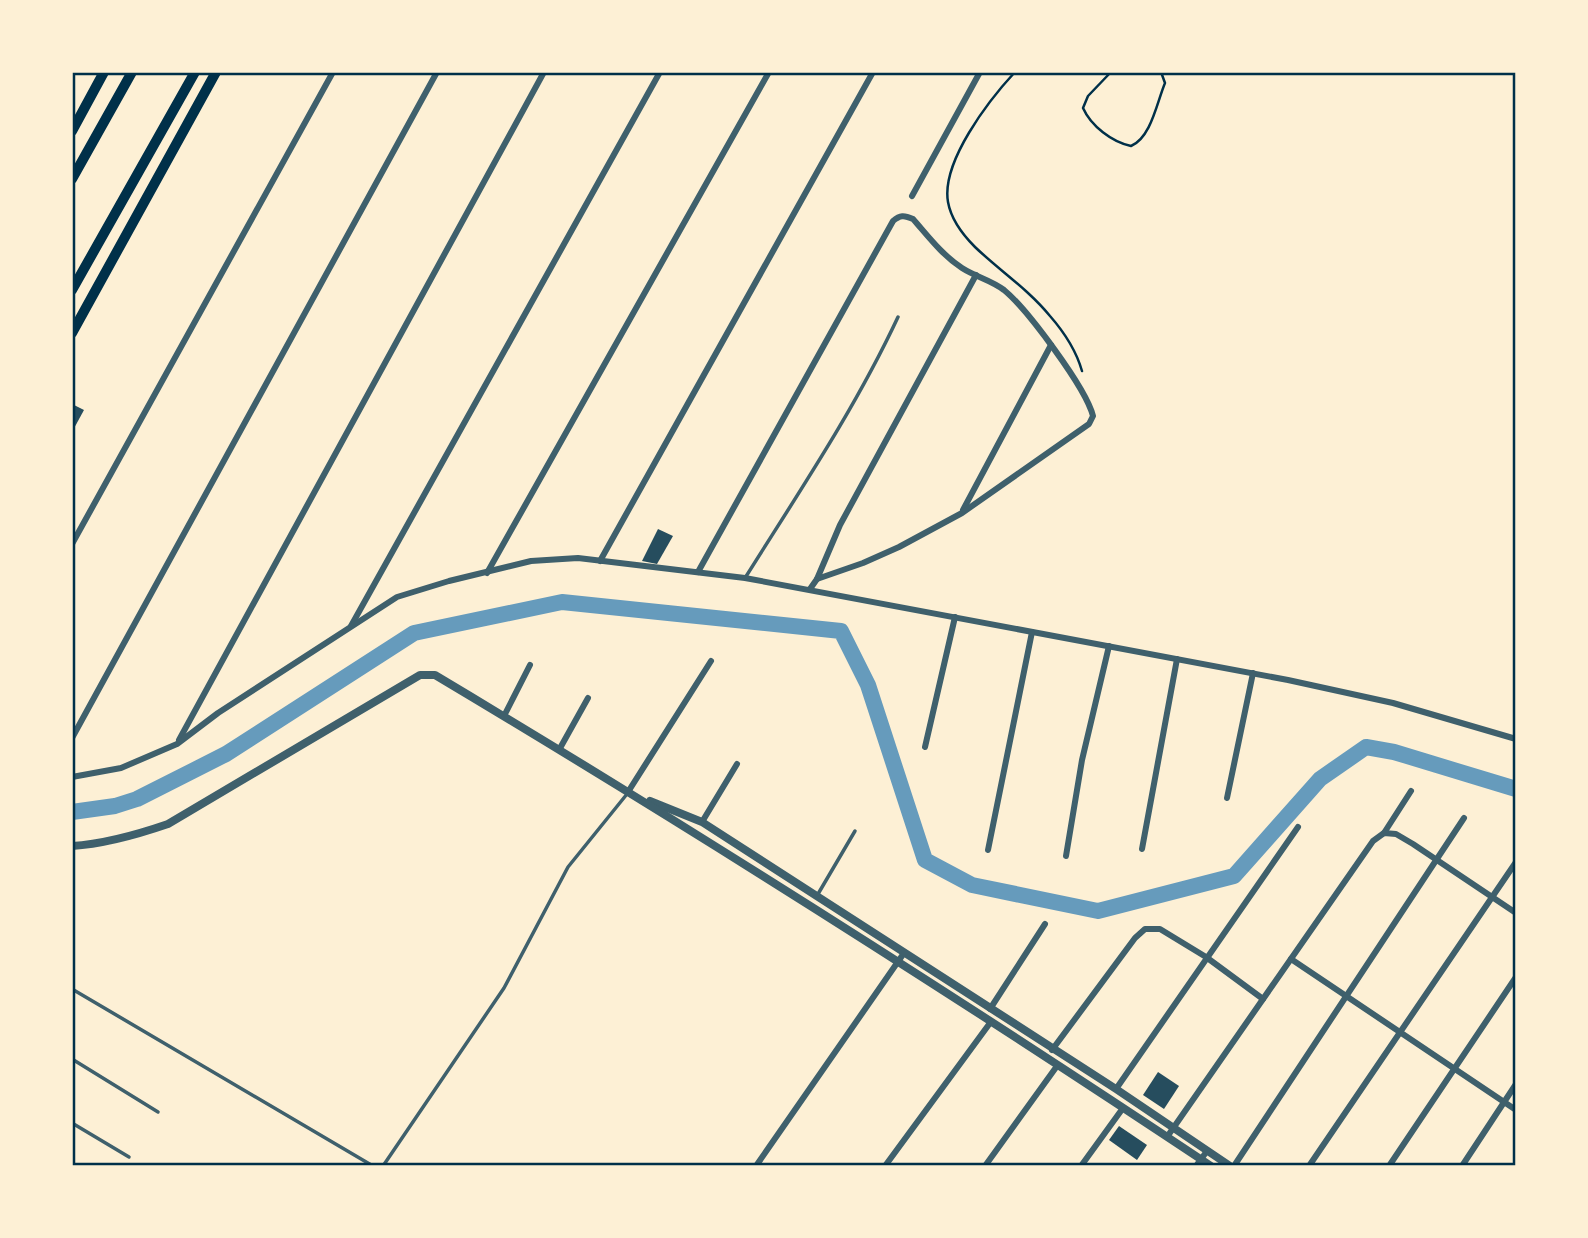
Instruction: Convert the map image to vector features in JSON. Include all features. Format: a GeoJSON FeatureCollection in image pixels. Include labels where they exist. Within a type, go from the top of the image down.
{"type":"FeatureCollection","features":[{"type":"Feature","properties":{"kind":"highway"},"geometry":{"type":"LineString","coordinates":[[72,179],[132,72]]}},
{"type":"Feature","properties":{"kind":"highway"},"geometry":{"type":"LineString","coordinates":[[72,290],[195,72]]}},
{"type":"Feature","properties":{"kind":"main road"},"geometry":{"type":"LineString","coordinates":[[72,131],[104,72]]}},
{"type":"Feature","properties":{"kind":"main road"},"geometry":{"type":"LineString","coordinates":[[72,333],[216,72]]}},
{"type":"Feature","properties":{"kind":"street"},"geometry":{"type":"LineString","coordinates":[[72,544],[333,72]]}},
{"type":"Feature","properties":{"kind":"street"},"geometry":{"type":"LineString","coordinates":[[72,738],[437,72]]}},
{"type":"Feature","properties":{"kind":"street"},"geometry":{"type":"LineString","coordinates":[[177,744],[544,72]]}},
{"type":"Feature","properties":{"kind":"street"},"geometry":{"type":"LineString","coordinates":[[350,628],[660,72]]}},
{"type":"Feature","properties":{"kind":"street"},"geometry":{"type":"LineString","coordinates":[[487,573],[769,72]]}},
{"type":"Feature","properties":{"kind":"street"},"geometry":{"type":"LineString","coordinates":[[600,561],[873,72]]}},
{"type":"Feature","properties":{"kind":"street"},"geometry":{"type":"LineString","coordinates":[[912,196],[980,72]]}},
{"type":"Feature","properties":{"kind":"street"},"geometry":{"type":"LineString","coordinates":[[698,572],[892,221],[905,215],[913,219],[953,261],[992,282],[1010,296],[1051,345],[1084,395],[1093,416],[1089,424],[962,513],[899,547],[817,579]]}},
{"type":"Feature","properties":{"kind":"street"},"geometry":{"type":"LineString","coordinates":[[810,589],[840,525],[976,275]]}},
{"type":"Feature","properties":{"kind":"street"},"geometry":{"type":"LineString","coordinates":[[962,513],[1051,345]]}},
{"type":"Feature","properties":{"kind":"street"},"geometry":{"type":"LineString","coordinates":[[72,777],[121,768],[177,744],[218,713],[397,597],[531,561],[578,558],[745,578],[810,589],[1253,673],[1393,703],[1516,739]]}},
{"type":"Feature","properties":{"kind":"street"},"geometry":{"type":"LineString","coordinates":[[925,747],[955,617]]}},
{"type":"Feature","properties":{"kind":"street"},"geometry":{"type":"LineString","coordinates":[[988,850],[1032,632]]}},
{"type":"Feature","properties":{"kind":"street"},"geometry":{"type":"LineString","coordinates":[[1066,856],[1082,760],[1109,646]]}},
{"type":"Feature","properties":{"kind":"street"},"geometry":{"type":"LineString","coordinates":[[1142,849],[1177,659]]}},
{"type":"Feature","properties":{"kind":"street"},"geometry":{"type":"LineString","coordinates":[[628,792],[711,661]]}},
{"type":"Feature","properties":{"kind":"street"},"geometry":{"type":"LineString","coordinates":[[504,716],[530,665]]}},
{"type":"Feature","properties":{"kind":"street"},"geometry":{"type":"LineString","coordinates":[[1227,798],[1253,673]]}},
{"type":"Feature","properties":{"kind":"street"},"geometry":{"type":"LineString","coordinates":[[72,846],[94,845],[169,824],[420,674],[435,675],[628,792],[897,962],[1167,1137],[1199,1163],[1211,1166]]}},
{"type":"Feature","properties":{"kind":"street"},"geometry":{"type":"LineString","coordinates":[[559,750],[588,698]]}},
{"type":"Feature","properties":{"kind":"street"},"geometry":{"type":"LineString","coordinates":[[702,822],[737,764]]}},
{"type":"Feature","properties":{"kind":"street"},"geometry":{"type":"LineString","coordinates":[[1167,1137],[1373,841],[1384,833],[1411,791]]}},
{"type":"Feature","properties":{"kind":"street"},"geometry":{"type":"LineString","coordinates":[[628,792],[702,822],[1232,1166],[1464,818]]}},
{"type":"Feature","properties":{"kind":"street"},"geometry":{"type":"LineString","coordinates":[[1116,1089],[1298,827]]}},
{"type":"Feature","properties":{"kind":"street"},"geometry":{"type":"LineString","coordinates":[[1384,833],[1396,834],[1516,914]]}},
{"type":"Feature","properties":{"kind":"street"},"geometry":{"type":"LineString","coordinates":[[1310,1166],[1516,862]]}},
{"type":"Feature","properties":{"kind":"street"},"geometry":{"type":"LineString","coordinates":[[990,1009],[1045,924]]}},
{"type":"Feature","properties":{"kind":"street"},"geometry":{"type":"LineString","coordinates":[[1052,1049],[1135,938],[1145,929],[1160,929],[1206,957],[1263,999]]}},
{"type":"Feature","properties":{"kind":"street"},"geometry":{"type":"LineString","coordinates":[[757,1166],[904,953]]}},
{"type":"Feature","properties":{"kind":"street"},"geometry":{"type":"LineString","coordinates":[[1291,959],[1516,1110]]}},
{"type":"Feature","properties":{"kind":"street"},"geometry":{"type":"LineString","coordinates":[[1389,1166],[1516,977]]}},
{"type":"Feature","properties":{"kind":"street"},"geometry":{"type":"LineString","coordinates":[[885,1166],[990,1023]]}},
{"type":"Feature","properties":{"kind":"street"},"geometry":{"type":"LineString","coordinates":[[985,1166],[1057,1066]]}},
{"type":"Feature","properties":{"kind":"street"},"geometry":{"type":"LineString","coordinates":[[1462,1166],[1516,1084]]}},
{"type":"Feature","properties":{"kind":"street"},"geometry":{"type":"LineString","coordinates":[[1081,1166],[1123,1108]]}},
{"type":"Feature","properties":{"kind":"street"},"geometry":{"type":"LineString","coordinates":[[1199,1163],[1207,1151]]}},
{"type":"Feature","properties":{"kind":"lane"},"geometry":{"type":"LineString","coordinates":[[745,578],[838,431],[877,362],[898,317]]}},
{"type":"Feature","properties":{"kind":"lane"},"geometry":{"type":"LineString","coordinates":[[383,1166],[504,988],[568,867],[628,792]]}},
{"type":"Feature","properties":{"kind":"lane"},"geometry":{"type":"LineString","coordinates":[[816,896],[855,831]]}},
{"type":"Feature","properties":{"kind":"lane"},"geometry":{"type":"LineString","coordinates":[[72,989],[373,1166]]}},
{"type":"Feature","properties":{"kind":"lane"},"geometry":{"type":"LineString","coordinates":[[72,1059],[158,1112]]}},
{"type":"Feature","properties":{"kind":"lane"},"geometry":{"type":"LineString","coordinates":[[72,1123],[129,1157]]}},
{"type":"Feature","properties":{"kind":"path"},"geometry":{"type":"LineString","coordinates":[[1015,72],[966,140],[947,182],[948,201],[954,220],[974,246],[1032,295],[1064,333],[1079,361],[1084,395]]}},
{"type":"Feature","properties":{"kind":"path"},"geometry":{"type":"LineString","coordinates":[[1111,72],[1088,96],[1083,108],[1088,120],[1121,144],[1131,146],[1143,136],[1149,125],[1165,83],[1161,72]]}},
{"type":"Feature","properties":{"kind":"building"},"geometry":{"type":"Polygon","coordinates":[[[72,404],[84,410],[72,432],[72,404]]]}},
{"type":"Feature","properties":{"kind":"building"},"geometry":{"type":"Polygon","coordinates":[[[658,529],[673,536],[657,564],[642,561],[658,529]]]}},
{"type":"Feature","properties":{"kind":"building"},"geometry":{"type":"Polygon","coordinates":[[[1158,1072],[1179,1086],[1164,1109],[1143,1095],[1158,1072]]]}},
{"type":"Feature","properties":{"kind":"building"},"geometry":{"type":"Polygon","coordinates":[[[1119,1126],[1147,1145],[1137,1160],[1109,1140],[1119,1126]]]}},
{"type":"Feature","properties":{"kind":"waterway"},"geometry":{"type":"LineString","coordinates":[[72,812],[115,806],[137,799],[226,754],[414,633],[562,602],[841,631],[868,685],[925,860],[972,885],[1098,911],[1234,876],[1320,779],[1366,747],[1394,752],[1516,789]]}}]}
